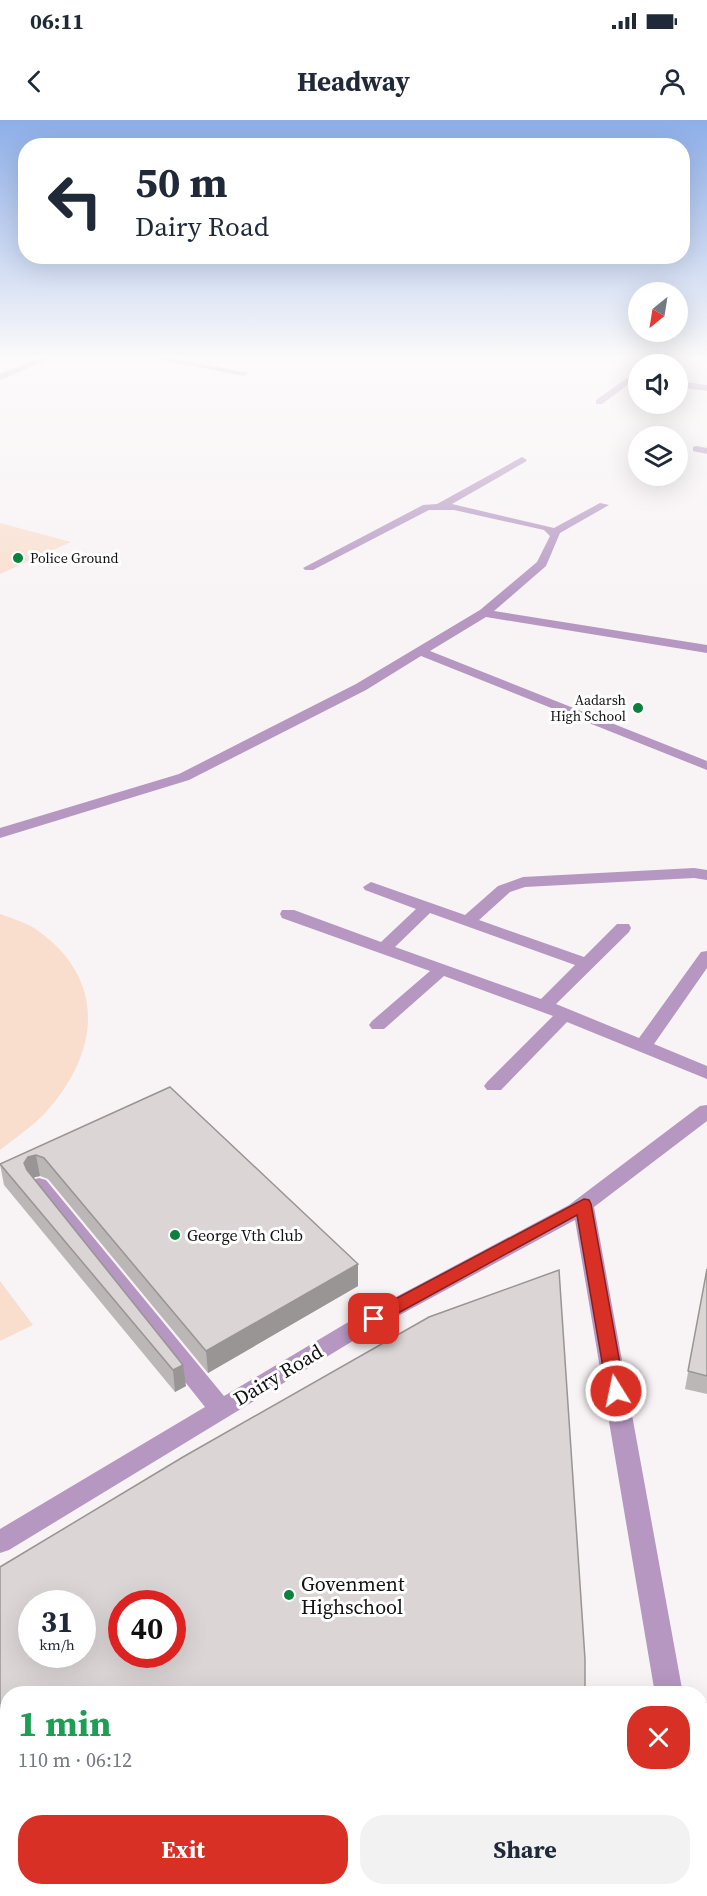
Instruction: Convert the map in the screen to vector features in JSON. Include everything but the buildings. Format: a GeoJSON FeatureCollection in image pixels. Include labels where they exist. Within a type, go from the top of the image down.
{"type":"FeatureCollection","features":[{"type":"Feature","properties":{"kind":"street"},"geometry":{"type":"LineString","coordinates":[[696,449],[707,451]]}},
{"type":"Feature","properties":{"kind":"street"},"geometry":{"type":"LineString","coordinates":[[441,506],[522,460]]}},
{"type":"Feature","properties":{"kind":"street"},"geometry":{"type":"LineString","coordinates":[[309,568],[427,507],[441,506],[534,525],[555,532],[604,505]]}},
{"type":"Feature","properties":{"kind":"street"},"geometry":{"type":"LineString","coordinates":[[0,833],[184,777],[362,687],[484,613],[542,564],[556,535],[555,532]]}},
{"type":"Feature","properties":{"kind":"street"},"geometry":{"type":"LineString","coordinates":[[484,613],[707,649]]}},
{"type":"Feature","properties":{"kind":"street"},"geometry":{"type":"LineString","coordinates":[[420,652],[707,766]]}},
{"type":"Feature","properties":{"kind":"street"},"geometry":{"type":"LineString","coordinates":[[466,922],[504,889],[523,882],[694,873],[707,875]]}},
{"type":"Feature","properties":{"kind":"street"},"geometry":{"type":"LineString","coordinates":[[371,887],[585,963]]}},
{"type":"Feature","properties":{"kind":"street"},"geometry":{"type":"LineString","coordinates":[[384,948],[426,908]]}},
{"type":"Feature","properties":{"kind":"street"},"geometry":{"type":"LineString","coordinates":[[288,914],[544,1006],[644,1045],[707,1073]]}},
{"type":"Feature","properties":{"kind":"street"},"geometry":{"type":"LineString","coordinates":[[544,1006],[623,928]]}},
{"type":"Feature","properties":{"kind":"street"},"geometry":{"type":"LineString","coordinates":[[644,1045],[707,956]]}},
{"type":"Feature","properties":{"kind":"street"},"geometry":{"type":"LineString","coordinates":[[378,1025],[442,969]]}},
{"type":"Feature","properties":{"kind":"street"},"geometry":{"type":"LineString","coordinates":[[494,1086],[565,1014]]}},
{"type":"Feature","properties":{"kind":"street","name":"Dairy Road"},"geometry":{"type":"LineString","coordinates":[[0,1542],[353,1330],[584,1204],[707,1111]]}},
{"type":"Feature","properties":{"kind":"street"},"geometry":{"type":"LineString","coordinates":[[39,1185],[221,1409]]}},
{"type":"Feature","properties":{"kind":"street"},"geometry":{"type":"LineString","coordinates":[[584,1204],[668,1686]]}},
{"type":"Feature","properties":{"kind":"shaded area","name":"Police Ground"},"geometry":{"type":"Polygon","coordinates":[[[0,523],[71,542],[0,574],[0,523]]]}},
{"type":"Feature","properties":{"kind":"shaded area"},"geometry":{"type":"Polygon","coordinates":[[[0,914],[34,928],[58,947],[74,969],[84,992],[88,1015],[86,1040],[78,1064],[64,1089],[41,1117],[0,1150],[0,914]]]}},
{"type":"Feature","properties":{"kind":"shaded area"},"geometry":{"type":"Polygon","coordinates":[[[0,1281],[33,1325],[0,1341],[0,1281]]]}},
{"type":"Feature","properties":{"kind":"place","name":"Police Ground"},"geometry":{"type":"Point","coordinates":[18,558]}},
{"type":"Feature","properties":{"kind":"place","name":"Aadarsh High School"},"geometry":{"type":"Point","coordinates":[638,708]}},
{"type":"Feature","properties":{"kind":"place","name":"George Vth Club"},"geometry":{"type":"Point","coordinates":[175,1235]}},
{"type":"Feature","properties":{"kind":"place","name":"Govenment Highschool"},"geometry":{"type":"Point","coordinates":[289,1595]}},
{"type":"Feature","properties":{"kind":"route"},"geometry":{"type":"LineString","coordinates":[[374,1319],[584,1204],[616,1391]]}}]}
